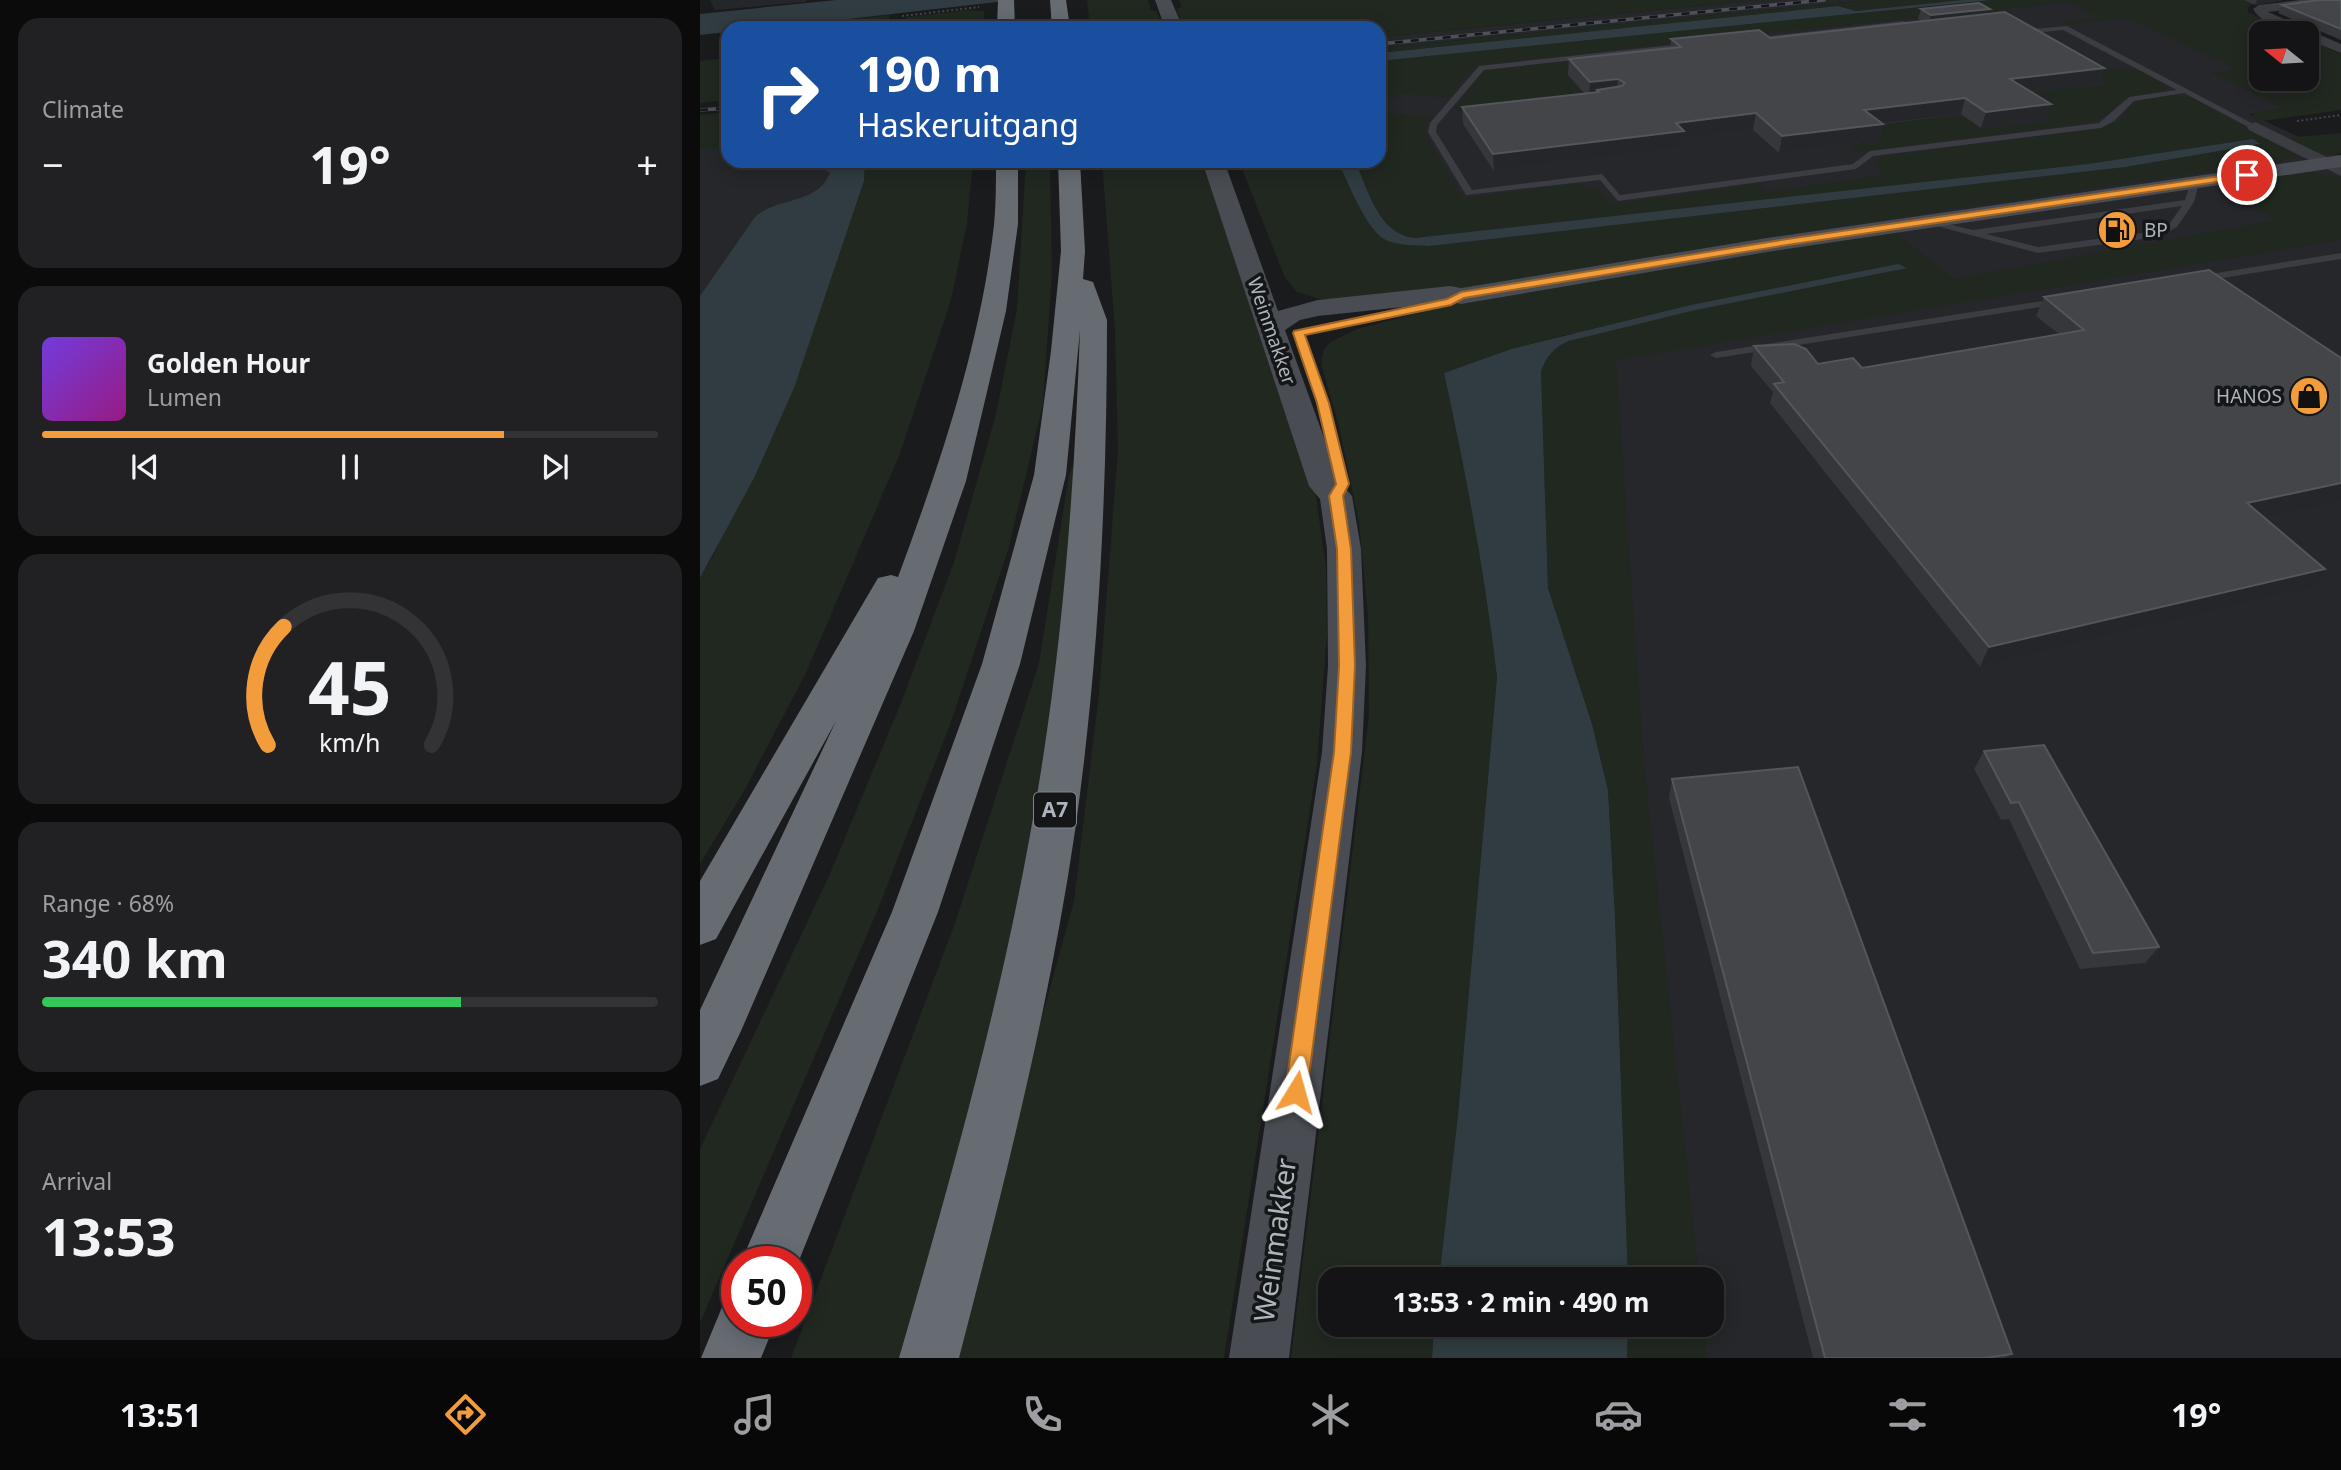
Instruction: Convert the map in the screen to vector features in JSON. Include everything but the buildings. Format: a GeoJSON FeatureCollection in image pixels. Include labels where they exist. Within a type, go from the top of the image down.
{"type":"FeatureCollection","features":[{"type":"Feature","properties":{"kind":"highway"},"geometry":{"type":"LineString","coordinates":[[1005,21],[1006,0]]}},
{"type":"Feature","properties":{"kind":"highway"},"geometry":{"type":"LineString","coordinates":[[1058,0],[1060,21]]}},
{"type":"Feature","properties":{"kind":"highway"},"geometry":{"type":"LineString","coordinates":[[700,1061],[724,1014],[896,631],[950,481],[993,311],[1006,224],[1007,168]]}},
{"type":"Feature","properties":{"kind":"highway","name":"A7"},"geometry":{"type":"LineString","coordinates":[[778,1246],[915,912],[1001,664],[1051,475],[1073,251],[1069,168]]}},
{"type":"Feature","properties":{"kind":"highway","name":"A7"},"geometry":{"type":"LineString","coordinates":[[929,1358],[1009,1049],[1036,916],[1065,748],[1086,530],[1094,320],[1073,251]]}},
{"type":"Feature","properties":{"kind":"highway"},"geometry":{"type":"LineString","coordinates":[[700,924],[950,481]]}},
{"type":"Feature","properties":{"kind":"highway"},"geometry":{"type":"LineString","coordinates":[[731,1358],[740,1337]]}},
{"type":"Feature","properties":{"kind":"main road"},"geometry":{"type":"LineString","coordinates":[[1165,4],[1171,21]]}},
{"type":"Feature","properties":{"kind":"main road"},"geometry":{"type":"LineString","coordinates":[[1285,312],[1450,294],[1461,296],[1927,222],[2192,192],[2336,165]]}},
{"type":"Feature","properties":{"kind":"main road","name":"Weinmakker"},"geometry":{"type":"LineString","coordinates":[[1216,168],[1285,312]]}},
{"type":"Feature","properties":{"kind":"main road","name":"Weinmakker"},"geometry":{"type":"LineString","coordinates":[[1234,168],[1285,312],[1325,486],[1336,496],[1345,573],[1346,707],[1327,872],[1259,1358]]}},
{"type":"Feature","properties":{"kind":"street"},"geometry":{"type":"LineString","coordinates":[[2276,21],[2259,11],[2264,7],[2309,2],[2331,6]]}},
{"type":"Feature","properties":{"kind":"street"},"geometry":{"type":"LineString","coordinates":[[2319,40],[2341,49]]}},
{"type":"Feature","properties":{"kind":"street"},"geometry":{"type":"LineString","coordinates":[[2255,127],[2336,165]]}},
{"type":"Feature","properties":{"kind":"lane"},"geometry":{"type":"LineString","coordinates":[[2014,21],[2033,31],[2064,28],[2255,127]]}},
{"type":"Feature","properties":{"kind":"lane"},"geometry":{"type":"LineString","coordinates":[[1744,40],[1903,23],[1916,31],[1928,30]]}},
{"type":"Feature","properties":{"kind":"lane"},"geometry":{"type":"LineString","coordinates":[[1704,44],[1488,67],[1476,72],[1433,125],[1432,132],[1469,193],[1602,177],[1618,198],[1856,166],[1870,154],[2101,125],[2132,99],[2185,91]]}},
{"type":"Feature","properties":{"kind":"lane"},"geometry":{"type":"LineString","coordinates":[[1442,114],[1456,116]]}},
{"type":"Feature","properties":{"kind":"lane"},"geometry":{"type":"LineString","coordinates":[[1973,233],[2192,192]]}},
{"type":"Feature","properties":{"kind":"lane"},"geometry":{"type":"LineString","coordinates":[[1927,222],[2038,250],[2158,234],[2174,225],[2192,192]]}},
{"type":"Feature","properties":{"kind":"lane"},"geometry":{"type":"LineString","coordinates":[[2192,280],[2341,256]]}},
{"type":"Feature","properties":{"kind":"lane"},"geometry":{"type":"LineString","coordinates":[[1716,355],[2069,299]]}},
{"type":"Feature","properties":{"kind":"path"},"geometry":{"type":"LineString","coordinates":[[902,16],[980,7]]}},
{"type":"Feature","properties":{"kind":"shaded area"},"geometry":{"type":"Polygon","coordinates":[[[836,0],[1014,0],[831,21],[721,21],[721,33],[700,35],[700,14],[836,0]]]}},
{"type":"Feature","properties":{"kind":"shaded area"},"geometry":{"type":"Polygon","coordinates":[[[1087,0],[1148,0],[1151,10],[1157,11],[1161,21],[1089,21],[1087,0]]]}},
{"type":"Feature","properties":{"kind":"shaded area"},"geometry":{"type":"Polygon","coordinates":[[[1179,0],[1758,0],[1386,36],[1386,21],[1181,21],[1176,9],[1182,7],[1179,0]]]}},
{"type":"Feature","properties":{"kind":"shaded area"},"geometry":{"type":"Polygon","coordinates":[[[1758,0],[1867,0],[1386,47],[1386,36],[1758,0]]]}},
{"type":"Feature","properties":{"kind":"shaded area"},"geometry":{"type":"Polygon","coordinates":[[[1867,0],[1962,0],[1856,11],[1838,6],[1386,52],[1386,47],[1867,0]]]}},
{"type":"Feature","properties":{"kind":"shaded area"},"geometry":{"type":"Polygon","coordinates":[[[1962,0],[1992,0],[1386,60],[1386,52],[1838,6],[1856,11],[1962,0]]]}},
{"type":"Feature","properties":{"kind":"shaded area"},"geometry":{"type":"Polygon","coordinates":[[[1992,0],[2261,0],[2248,7],[2248,12],[2267,21],[2249,21],[2249,91],[2319,91],[2319,44],[2341,54],[2341,110],[2255,122],[2253,113],[2282,108],[2211,73],[2236,69],[2129,18],[2068,25],[2062,22],[2098,17],[2068,2],[2003,9],[2010,13],[1991,15],[1983,10],[1487,64],[1469,71],[1448,98],[1399,93],[1386,107],[1386,60],[1992,0]]]}},
{"type":"Feature","properties":{"kind":"shaded area"},"geometry":{"type":"Polygon","coordinates":[[[2085,0],[2185,0],[2249,67],[2249,91],[2319,91],[2319,87],[2341,101],[2249,114],[2341,156],[2341,1358],[1644,1358],[1643,1337],[1724,1337],[1724,1267],[1638,1267],[1628,1106],[1643,754],[1614,360],[1410,230],[1382,168],[1386,168],[1386,72],[2085,0]]]}},
{"type":"Feature","properties":{"kind":"shaded area"},"geometry":{"type":"Polygon","coordinates":[[[968,10],[984,11],[984,21],[902,21],[908,17],[968,10]]]}},
{"type":"Feature","properties":{"kind":"shaded area"},"geometry":{"type":"Polygon","coordinates":[[[890,15],[889,21],[835,21],[890,15]]]}},
{"type":"Feature","properties":{"kind":"shaded area"},"geometry":{"type":"Polygon","coordinates":[[[1624,55],[1566,75],[1581,91],[1632,85],[1648,102],[1463,113],[1455,109],[1482,73],[1490,69],[1624,55]]]}},
{"type":"Feature","properties":{"kind":"shaded area"},"geometry":{"type":"Polygon","coordinates":[[[721,59],[721,101],[700,103],[700,61],[721,59]]]}},
{"type":"Feature","properties":{"kind":"shaded area"},"geometry":{"type":"Polygon","coordinates":[[[2122,68],[2141,71],[2169,88],[2124,98],[2104,117],[2093,122],[1857,152],[1849,145],[1880,141],[1863,127],[1960,115],[1981,129],[2047,121],[2008,95],[2104,85],[2105,82],[2088,72],[2122,68]]]}},
{"type":"Feature","properties":{"kind":"shaded area"},"geometry":{"type":"Polygon","coordinates":[[[2163,96],[2192,98],[2296,155],[2296,158],[1859,223],[1463,288],[1346,300],[1319,299],[1297,292],[1285,278],[1242,168],[1342,168],[1374,230],[1401,244],[1429,246],[2125,167],[2260,144],[2253,139],[2088,164],[1415,238],[1392,229],[1376,209],[1358,168],[1386,168],[1386,112],[1432,117],[1425,127],[1425,134],[1463,198],[1575,184],[1600,191],[1611,204],[1759,184],[1766,192],[1885,175],[1873,165],[1881,157],[2100,128],[2115,123],[2130,107],[2142,100],[2163,96]]]}},
{"type":"Feature","properties":{"kind":"shaded area"},"geometry":{"type":"Polygon","coordinates":[[[721,113],[721,149],[700,149],[700,115],[721,113]]]}},
{"type":"Feature","properties":{"kind":"shaded area"},"geometry":{"type":"Polygon","coordinates":[[[721,127],[721,168],[842,168],[700,429],[700,129],[721,127]]]}},
{"type":"Feature","properties":{"kind":"shaded area"},"geometry":{"type":"Polygon","coordinates":[[[2341,133],[2341,153],[2333,154],[2319,152],[2286,138],[2341,133]]]}},
{"type":"Feature","properties":{"kind":"shaded area"},"geometry":{"type":"Polygon","coordinates":[[[2253,139],[2260,144],[2125,167],[1429,246],[1396,243],[1379,235],[1358,205],[1341,168],[1358,168],[1383,220],[1402,235],[1415,238],[2088,164],[2253,139]]]}},
{"type":"Feature","properties":{"kind":"shaded area"},"geometry":{"type":"Polygon","coordinates":[[[819,168],[865,168],[864,181],[794,388],[754,478],[700,578],[700,296],[755,217],[764,210],[817,190],[825,183],[830,172],[819,168]]]}},
{"type":"Feature","properties":{"kind":"shaded area"},"geometry":{"type":"Polygon","coordinates":[[[865,168],[972,168],[967,224],[951,300],[899,456],[806,673],[744,791],[700,864],[700,578],[714,554],[820,308],[864,181],[865,168]]]}},
{"type":"Feature","properties":{"kind":"shaded area"},"geometry":{"type":"Polygon","coordinates":[[[1026,168],[1050,168],[1052,273],[1043,404],[1008,550],[951,722],[878,909],[733,1246],[721,1246],[721,1274],[700,1323],[700,1149],[829,876],[901,703],[954,562],[996,414],[1017,309],[1026,168]]]}},
{"type":"Feature","properties":{"kind":"shaded area"},"geometry":{"type":"Polygon","coordinates":[[[1103,168],[1208,168],[1315,488],[1326,568],[1327,632],[1317,765],[1224,1358],[948,1358],[1074,901],[1099,693],[1118,450],[1115,331],[1103,168]]]}},
{"type":"Feature","properties":{"kind":"shaded area"},"geometry":{"type":"Polygon","coordinates":[[[2307,172],[2341,177],[2341,240],[1616,360],[1643,754],[1698,1267],[1628,1267],[1608,790],[1592,724],[1548,588],[1541,371],[1552,353],[1569,341],[1691,311],[1892,270],[1904,270],[1898,264],[1691,305],[1511,349],[1444,373],[1474,524],[1497,677],[1458,1115],[1440,1267],[1318,1267],[1318,1337],[1433,1337],[1432,1358],[1291,1358],[1369,715],[1368,617],[1359,523],[1339,427],[1321,364],[1324,349],[1331,342],[1357,329],[1449,305],[1895,232],[1954,279],[2276,220],[2219,185],[2307,172]]]}},
{"type":"Feature","properties":{"kind":"shaded area"},"geometry":{"type":"Polygon","coordinates":[[[1898,264],[1907,268],[1691,311],[1569,341],[1555,349],[1543,366],[1541,371],[1548,588],[1592,724],[1608,790],[1628,1267],[1440,1267],[1458,1115],[1497,677],[1474,524],[1444,373],[1511,349],[1691,305],[1898,264]]]}},
{"type":"Feature","properties":{"kind":"shaded area"},"geometry":{"type":"Polygon","coordinates":[[[1078,454],[1030,916],[905,1358],[791,1358],[799,1337],[812,1337],[812,1302],[955,923],[1039,663],[1069,475],[1078,454]]]}},
{"type":"Feature","properties":{"kind":"shaded area"},"geometry":{"type":"Polygon","coordinates":[[[1433,1337],[1628,1337],[1627,1358],[1432,1358],[1433,1337]]]}},
{"type":"Feature","properties":{"kind":"shaded area"},"geometry":{"type":"Polygon","coordinates":[[[1628,1337],[1705,1337],[1708,1358],[1627,1358],[1628,1337]]]}},
{"type":"Feature","properties":{"kind":"railway"},"geometry":{"type":"LineString","coordinates":[[1386,43],[1824,0]]}},
{"type":"Feature","properties":{"kind":"railway"},"geometry":{"type":"LineString","coordinates":[[700,110],[721,108]]}},
{"type":"Feature","properties":{"kind":"place","name":"BP"},"geometry":{"type":"Point","coordinates":[2117,230]}},
{"type":"Feature","properties":{"kind":"place","name":"HANOS"},"geometry":{"type":"Point","coordinates":[2309,396]}},
{"type":"Feature","properties":{"kind":"route"},"geometry":{"type":"LineString","coordinates":[[1296,1092],[1342,752],[1347,666],[1344,549],[1336,496],[1343,484],[1323,403],[1298,333],[1324,330],[1451,301],[1461,296],[1531,284],[1787,242],[2247,175]]}}]}
